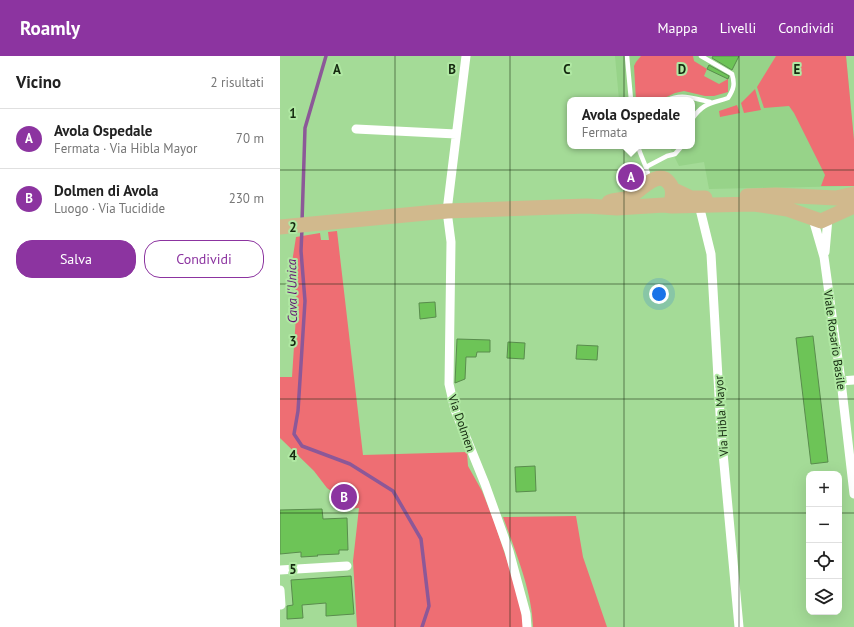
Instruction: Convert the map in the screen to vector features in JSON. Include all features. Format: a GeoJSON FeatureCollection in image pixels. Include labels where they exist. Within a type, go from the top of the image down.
{"type":"FeatureCollection","features":[{"type":"Feature","properties":{"kind":"main road"},"geometry":{"type":"LineString","coordinates":[[587,206],[627,198],[648,178],[663,178],[672,189],[691,198],[776,195],[836,198],[854,194]]}},
{"type":"Feature","properties":{"kind":"main road"},"geometry":{"type":"LineString","coordinates":[[648,178],[645,188],[648,201],[659,205],[671,199],[672,189]]}},
{"type":"Feature","properties":{"kind":"main road"},"geometry":{"type":"LineString","coordinates":[[820,197],[831,204],[832,210],[820,218],[808,211],[809,204],[814,198],[820,197]]}},
{"type":"Feature","properties":{"kind":"main road"},"geometry":{"type":"LineString","coordinates":[[285,227],[447,211],[587,206],[617,208],[659,205],[754,204],[787,209],[820,218],[854,206]]}},
{"type":"Feature","properties":{"kind":"street","name":"Via Dolmen"},"geometry":{"type":"LineString","coordinates":[[466,56],[447,211],[452,242],[449,384],[455,410],[485,484],[509,551],[526,614],[526,627]]}},
{"type":"Feature","properties":{"kind":"street"},"geometry":{"type":"LineString","coordinates":[[356,129],[456,134]]}},
{"type":"Feature","properties":{"kind":"street","name":"Via Hibla Mayor"},"geometry":{"type":"LineString","coordinates":[[699,205],[711,254],[721,431],[739,627]]}},
{"type":"Feature","properties":{"kind":"street"},"geometry":{"type":"LineString","coordinates":[[820,218],[824,257]]}},
{"type":"Feature","properties":{"kind":"street"},"geometry":{"type":"LineString","coordinates":[[820,218],[824,257]]}},
{"type":"Feature","properties":{"kind":"street","name":"Viale Rosario Basile"},"geometry":{"type":"LineString","coordinates":[[824,257],[841,381],[854,494]]}},
{"type":"Feature","properties":{"kind":"street"},"geometry":{"type":"LineString","coordinates":[[841,381],[854,380]]}},
{"type":"Feature","properties":{"kind":"street"},"geometry":{"type":"LineString","coordinates":[[280,570],[347,566]]}},
{"type":"Feature","properties":{"kind":"street"},"geometry":{"type":"LineString","coordinates":[[280,590],[281,605]]}},
{"type":"Feature","properties":{"kind":"lane"},"geometry":{"type":"LineString","coordinates":[[627,56],[631,97]]}},
{"type":"Feature","properties":{"kind":"lane"},"geometry":{"type":"LineString","coordinates":[[695,115],[699,109],[710,102],[728,98],[734,88],[732,74],[701,56]]}},
{"type":"Feature","properties":{"kind":"lane"},"geometry":{"type":"LineString","coordinates":[[695,99],[710,102]]}},
{"type":"Feature","properties":{"kind":"lane"},"geometry":{"type":"LineString","coordinates":[[639,149],[648,178]]}},
{"type":"Feature","properties":{"kind":"lane"},"geometry":{"type":"LineString","coordinates":[[648,178],[667,156],[675,154],[679,149]]}},
{"type":"Feature","properties":{"kind":"shaded area"},"geometry":{"type":"Polygon","coordinates":[[[615,56],[846,56],[854,140],[854,186],[709,189],[704,162],[679,166],[670,149],[695,149],[695,97],[619,97],[615,56]]]}},
{"type":"Feature","properties":{"kind":"shaded area"},"geometry":{"type":"Polygon","coordinates":[[[641,56],[693,56],[694,61],[707,69],[704,76],[719,84],[728,79],[728,92],[714,96],[705,96],[684,91],[666,97],[636,97],[634,66],[641,56]]]}},
{"type":"Feature","properties":{"kind":"shaded area"},"geometry":{"type":"Polygon","coordinates":[[[776,56],[846,56],[854,140],[854,186],[821,186],[825,175],[789,106],[764,108],[757,87],[776,56]]]}},
{"type":"Feature","properties":{"kind":"shaded area"},"geometry":{"type":"Polygon","coordinates":[[[755,89],[761,110],[744,113],[741,103],[755,89]]]}},
{"type":"Feature","properties":{"kind":"shaded area"},"geometry":{"type":"Polygon","coordinates":[[[737,105],[740,113],[720,117],[719,111],[737,105]]]}},
{"type":"Feature","properties":{"kind":"shaded area"},"geometry":{"type":"Polygon","coordinates":[[[337,231],[363,455],[467,452],[468,466],[482,491],[494,521],[517,591],[524,627],[357,627],[353,561],[359,508],[344,509],[337,495],[327,488],[314,471],[280,438],[280,377],[292,377],[297,301],[295,288],[290,275],[296,237],[320,233],[321,240],[329,240],[328,232],[337,231]]]}},
{"type":"Feature","properties":{"kind":"shaded area"},"geometry":{"type":"Polygon","coordinates":[[[576,516],[583,557],[607,627],[533,627],[530,599],[518,557],[503,517],[576,516]]]}},
{"type":"Feature","properties":{"kind":"building"},"geometry":{"type":"Polygon","coordinates":[[[713,56],[739,56],[732,70],[712,58],[713,56]]]}},
{"type":"Feature","properties":{"kind":"building"},"geometry":{"type":"Polygon","coordinates":[[[709,65],[729,76],[728,79],[707,69],[709,65]]]}},
{"type":"Feature","properties":{"kind":"building"},"geometry":{"type":"Polygon","coordinates":[[[435,302],[436,317],[420,319],[419,303],[435,302]]]}},
{"type":"Feature","properties":{"kind":"building"},"geometry":{"type":"Polygon","coordinates":[[[813,336],[828,462],[811,464],[796,338],[813,336]]]}},
{"type":"Feature","properties":{"kind":"building"},"geometry":{"type":"Polygon","coordinates":[[[457,339],[490,340],[490,352],[477,352],[476,357],[466,357],[465,379],[455,383],[457,339]]]}},
{"type":"Feature","properties":{"kind":"building"},"geometry":{"type":"Polygon","coordinates":[[[508,342],[525,343],[524,359],[507,358],[508,342]]]}},
{"type":"Feature","properties":{"kind":"building"},"geometry":{"type":"Polygon","coordinates":[[[577,345],[598,346],[597,360],[576,359],[577,345]]]}},
{"type":"Feature","properties":{"kind":"building"},"geometry":{"type":"Polygon","coordinates":[[[535,466],[536,491],[516,492],[515,467],[535,466]]]}},
{"type":"Feature","properties":{"kind":"building"},"geometry":{"type":"Polygon","coordinates":[[[322,509],[323,519],[347,518],[348,550],[339,550],[339,554],[301,557],[301,552],[280,554],[280,510],[322,509]]]}},
{"type":"Feature","properties":{"kind":"building"},"geometry":{"type":"Polygon","coordinates":[[[351,576],[354,614],[326,616],[326,603],[302,605],[303,618],[287,619],[287,606],[293,605],[291,580],[351,576]]]}},
{"type":"Feature","properties":{"kind":"waterway","name":"Cava l'Unica"},"geometry":{"type":"LineString","coordinates":[[302,222],[305,128],[326,56]]}},
{"type":"Feature","properties":{"kind":"waterway","name":"Cava l'Unica"},"geometry":{"type":"LineString","coordinates":[[302,228],[301,251],[305,301],[298,411],[294,434],[302,446],[350,464],[393,491],[421,539],[429,606],[422,627]]}},
{"type":"Feature","properties":{"kind":"place","name":"Avola Ospedale"},"geometry":{"type":"Point","coordinates":[631,177]}},
{"type":"Feature","properties":{"kind":"place","name":"Dolmen di Avola"},"geometry":{"type":"Point","coordinates":[344,497]}}]}
